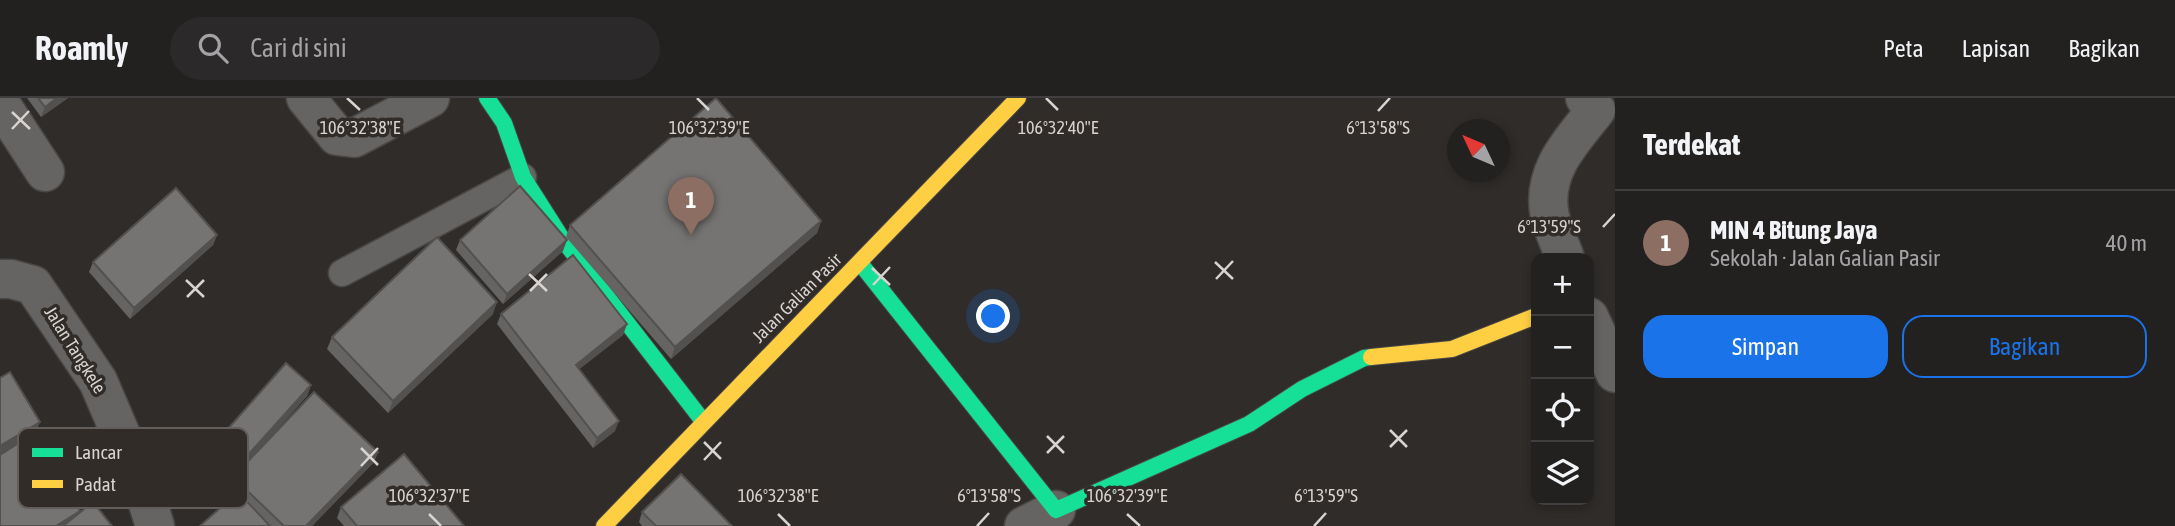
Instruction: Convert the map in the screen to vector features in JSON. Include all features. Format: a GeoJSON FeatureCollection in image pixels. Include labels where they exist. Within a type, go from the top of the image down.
{"type":"FeatureCollection","features":[{"type":"Feature","properties":{"kind":"street"},"geometry":{"type":"LineString","coordinates":[[306,98],[337,136],[354,138],[430,98]]}},
{"type":"Feature","properties":{"kind":"street"},"geometry":{"type":"LineString","coordinates":[[487,98],[504,123],[523,177],[563,240],[703,421]]}},
{"type":"Feature","properties":{"kind":"street","name":"Jalan Galian Pasir"},"geometry":{"type":"LineString","coordinates":[[604,526],[1018,98]]}},
{"type":"Feature","properties":{"kind":"street"},"geometry":{"type":"LineString","coordinates":[[0,103],[45,172]]}},
{"type":"Feature","properties":{"kind":"street"},"geometry":{"type":"LineString","coordinates":[[1563,253],[1549,212],[1549,179],[1566,148],[1599,104]]}},
{"type":"Feature","properties":{"kind":"street"},"geometry":{"type":"LineString","coordinates":[[860,263],[1040,518],[1249,425],[1303,389],[1364,358],[1452,349],[1531,318]]}},
{"type":"Feature","properties":{"kind":"street","name":"Jalan Tangkele"},"geometry":{"type":"LineString","coordinates":[[0,279],[33,285],[98,381],[118,428]]}},
{"type":"Feature","properties":{"kind":"street"},"geometry":{"type":"LineString","coordinates":[[1594,328],[1615,373]]}},
{"type":"Feature","properties":{"kind":"street","name":"Jalan Tangkele"},"geometry":{"type":"LineString","coordinates":[[149,508],[155,526]]}},
{"type":"Feature","properties":{"kind":"lane"},"geometry":{"type":"LineString","coordinates":[[342,273],[523,177]]}},
{"type":"Feature","properties":{"kind":"building"},"geometry":{"type":"Polygon","coordinates":[[[38,98],[57,98],[45,107],[38,98]]]}},
{"type":"Feature","properties":{"kind":"building"},"geometry":{"type":"Polygon","coordinates":[[[716,98],[821,221],[675,347],[570,225],[716,98]]]}},
{"type":"Feature","properties":{"kind":"building"},"geometry":{"type":"Polygon","coordinates":[[[520,186],[567,240],[507,294],[460,240],[520,186]]]}},
{"type":"Feature","properties":{"kind":"building"},"geometry":{"type":"Polygon","coordinates":[[[176,188],[217,235],[134,308],[93,262],[176,188]]]}},
{"type":"Feature","properties":{"kind":"building"},"geometry":{"type":"Polygon","coordinates":[[[437,237],[497,302],[393,401],[332,337],[437,237]]]}},
{"type":"Feature","properties":{"kind":"building"},"geometry":{"type":"Polygon","coordinates":[[[573,255],[627,324],[576,365],[619,421],[597,438],[501,314],[573,255]]]}},
{"type":"Feature","properties":{"kind":"building"},"geometry":{"type":"Polygon","coordinates":[[[286,363],[311,385],[248,455],[248,428],[229,428],[286,363]]]}},
{"type":"Feature","properties":{"kind":"building"},"geometry":{"type":"Polygon","coordinates":[[[10,372],[40,422],[30,428],[18,428],[18,435],[0,446],[0,378],[10,372]]]}},
{"type":"Feature","properties":{"kind":"building"},"geometry":{"type":"Polygon","coordinates":[[[314,392],[378,452],[306,526],[284,526],[248,491],[248,461],[314,392]]]}},
{"type":"Feature","properties":{"kind":"building"},"geometry":{"type":"Polygon","coordinates":[[[18,444],[18,508],[78,508],[80,511],[56,526],[0,526],[0,455],[18,444]]]}},
{"type":"Feature","properties":{"kind":"building"},"geometry":{"type":"Polygon","coordinates":[[[404,454],[464,526],[357,526],[341,507],[404,454]]]}},
{"type":"Feature","properties":{"kind":"building"},"geometry":{"type":"Polygon","coordinates":[[[681,474],[732,526],[656,526],[642,512],[681,474]]]}},
{"type":"Feature","properties":{"kind":"building"},"geometry":{"type":"Polygon","coordinates":[[[248,503],[270,526],[200,526],[220,508],[248,508],[248,503]]]}},
{"type":"Feature","properties":{"kind":"building"},"geometry":{"type":"Polygon","coordinates":[[[86,508],[98,508],[112,526],[63,526],[86,508]]]}},
{"type":"Feature","properties":{"kind":"traffic: fast"},"geometry":{"type":"LineString","coordinates":[[487,98],[504,123],[523,177],[563,240],[703,421]]}},
{"type":"Feature","properties":{"kind":"traffic: fast"},"geometry":{"type":"LineString","coordinates":[[860,263],[1056,510],[1249,424],[1302,389],[1371,357]]}},
{"type":"Feature","properties":{"kind":"traffic: slow"},"geometry":{"type":"LineString","coordinates":[[604,526],[1018,98]]}},
{"type":"Feature","properties":{"kind":"traffic: slow"},"geometry":{"type":"LineString","coordinates":[[1371,357],[1452,349],[1531,318]]}},
{"type":"Feature","properties":{"kind":"place","name":"MIN 4 Bitung Jaya"},"geometry":{"type":"Point","coordinates":[691,235]}}]}
